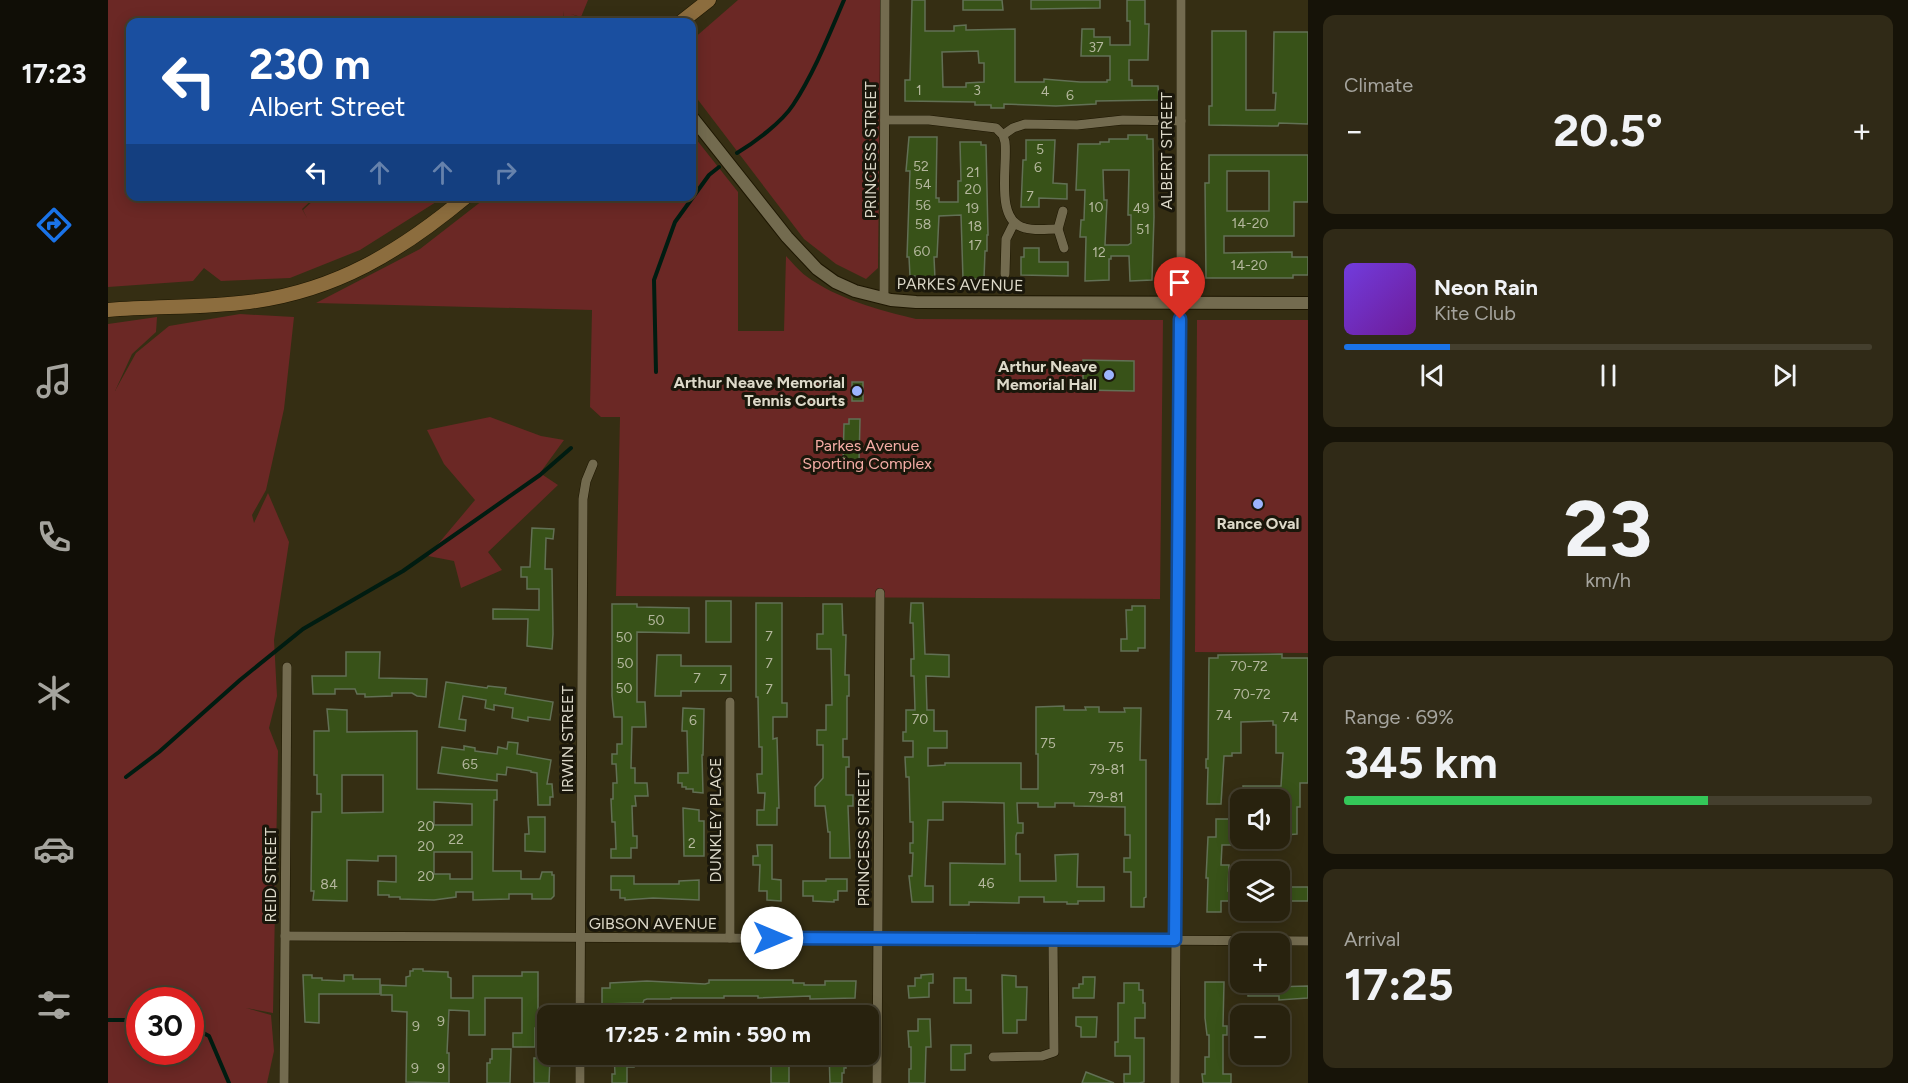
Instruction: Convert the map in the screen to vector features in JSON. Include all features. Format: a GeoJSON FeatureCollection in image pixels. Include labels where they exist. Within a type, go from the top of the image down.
{"type":"FeatureCollection","features":[{"type":"Feature","properties":{"kind":"main road"},"geometry":{"type":"LineString","coordinates":[[686,18],[709,0]]}},
{"type":"Feature","properties":{"kind":"main road"},"geometry":{"type":"LineString","coordinates":[[108,310],[248,303],[317,287],[338,280],[392,252],[422,232],[461,201]]}},
{"type":"Feature","properties":{"kind":"street","name":"PRINCESS STREET"},"geometry":{"type":"LineString","coordinates":[[884,299],[885,0]]}},
{"type":"Feature","properties":{"kind":"street","name":"ALBERT STREET"},"geometry":{"type":"LineString","coordinates":[[1181,0],[1181,302]]}},
{"type":"Feature","properties":{"kind":"street"},"geometry":{"type":"LineString","coordinates":[[885,120],[929,120],[996,128],[1003,135],[1006,146],[1006,209],[1009,217],[1014,223],[1027,229],[1058,229]]}},
{"type":"Feature","properties":{"kind":"street"},"geometry":{"type":"LineString","coordinates":[[1003,135],[1017,126],[1029,124],[1077,125],[1123,120],[1181,121]]}},
{"type":"Feature","properties":{"kind":"street","name":"PARKES AVENUE"},"geometry":{"type":"LineString","coordinates":[[696,122],[810,262],[829,278],[848,288],[884,299],[916,302],[1308,303]]}},
{"type":"Feature","properties":{"kind":"street"},"geometry":{"type":"LineString","coordinates":[[1064,211],[1058,229],[1064,248]]}},
{"type":"Feature","properties":{"kind":"street"},"geometry":{"type":"LineString","coordinates":[[1005,274],[1006,239],[1014,223]]}},
{"type":"Feature","properties":{"kind":"street"},"geometry":{"type":"LineString","coordinates":[[1174,1083],[1180,319]]}},
{"type":"Feature","properties":{"kind":"street","name":"IRWIN STREET"},"geometry":{"type":"LineString","coordinates":[[580,1005],[583,499],[586,481],[593,464]]}},
{"type":"Feature","properties":{"kind":"street","name":"PRINCESS STREET"},"geometry":{"type":"LineString","coordinates":[[877,1083],[880,593]]}},
{"type":"Feature","properties":{"kind":"street","name":"REID STREET"},"geometry":{"type":"LineString","coordinates":[[284,1083],[287,667]]}},
{"type":"Feature","properties":{"kind":"street","name":"DUNKLEY PLACE"},"geometry":{"type":"LineString","coordinates":[[730,702],[730,938]]}},
{"type":"Feature","properties":{"kind":"street","name":"GIBSON AVENUE"},"geometry":{"type":"LineString","coordinates":[[285,936],[1308,941]]}},
{"type":"Feature","properties":{"kind":"street"},"geometry":{"type":"LineString","coordinates":[[993,1056],[1042,1056],[1054,1052],[1053,940]]}},
{"type":"Feature","properties":{"kind":"street"},"geometry":{"type":"LineString","coordinates":[[580,1065],[580,1083]]}},
{"type":"Feature","properties":{"kind":"green space"},"geometry":{"type":"Polygon","coordinates":[[[108,0],[588,0],[581,17],[571,14],[581,18],[564,18],[563,11],[563,18],[126,18],[126,201],[311,201],[302,209],[307,218],[303,210],[313,201],[438,201],[360,250],[290,278],[221,281],[204,268],[193,281],[108,287],[108,0]]]}},
{"type":"Feature","properties":{"kind":"green space"},"geometry":{"type":"Polygon","coordinates":[[[738,0],[881,0],[878,268],[866,279],[836,264],[804,239],[696,97],[696,37],[738,0]]]}},
{"type":"Feature","properties":{"kind":"green space","name":"Parkes Avenue Sporting Complex"},"geometry":{"type":"Polygon","coordinates":[[[696,139],[738,192],[738,331],[784,331],[786,256],[806,276],[831,291],[873,308],[916,319],[1163,320],[1160,599],[616,596],[620,417],[601,417],[590,407],[592,310],[316,303],[420,249],[482,201],[696,201],[696,139]]]}},
{"type":"Feature","properties":{"kind":"green space"},"geometry":{"type":"Polygon","coordinates":[[[240,314],[294,317],[284,409],[266,490],[252,515],[254,523],[268,493],[289,542],[274,640],[277,696],[269,728],[278,751],[273,1013],[246,1008],[271,1015],[274,1051],[267,1083],[108,1083],[108,324],[157,317],[156,332],[132,354],[115,391],[136,353],[169,326],[240,314]]]}},
{"type":"Feature","properties":{"kind":"green space"},"geometry":{"type":"Polygon","coordinates":[[[1197,320],[1308,320],[1308,653],[1195,652],[1197,320]]]}},
{"type":"Feature","properties":{"kind":"green space"},"geometry":{"type":"Polygon","coordinates":[[[490,417],[541,436],[564,440],[540,473],[558,485],[488,552],[502,570],[461,588],[454,561],[428,556],[475,500],[444,464],[427,430],[490,417]]]}},
{"type":"Feature","properties":{"kind":"building"},"geometry":{"type":"Polygon","coordinates":[[[912,0],[925,0],[925,31],[954,31],[954,26],[966,25],[966,30],[1015,29],[1015,82],[1044,82],[1044,79],[1107,82],[1110,80],[1110,56],[1081,56],[1082,29],[1094,29],[1094,37],[1110,37],[1110,45],[1130,45],[1127,0],[1145,0],[1145,24],[1149,24],[1148,60],[1129,60],[1129,80],[1132,80],[1132,86],[1158,86],[1159,100],[1096,101],[1096,104],[1056,106],[1004,104],[1004,108],[975,105],[975,102],[905,101],[905,80],[910,80],[912,0]],[[978,51],[942,52],[943,87],[966,87],[966,83],[984,82],[984,63],[979,63],[978,51]]]}},
{"type":"Feature","properties":{"kind":"building"},"geometry":{"type":"Polygon","coordinates":[[[963,0],[1002,0],[1003,10],[963,10],[963,0]]]}},
{"type":"Feature","properties":{"kind":"building"},"geometry":{"type":"Polygon","coordinates":[[[1031,0],[1100,0],[1100,8],[1031,9],[1031,0]]]}},
{"type":"Feature","properties":{"kind":"building"},"geometry":{"type":"Polygon","coordinates":[[[1212,31],[1246,31],[1246,110],[1275,110],[1274,32],[1308,32],[1308,124],[1209,125],[1209,106],[1212,106],[1212,31]]]}},
{"type":"Feature","properties":{"kind":"building"},"geometry":{"type":"Polygon","coordinates":[[[1128,135],[1147,135],[1147,139],[1153,139],[1152,280],[1130,281],[1129,256],[1111,256],[1109,280],[1085,281],[1086,237],[1080,237],[1081,220],[1084,220],[1085,190],[1076,190],[1078,144],[1100,144],[1100,142],[1109,142],[1109,139],[1128,139],[1128,135]],[[1103,170],[1104,200],[1107,200],[1105,245],[1131,243],[1131,215],[1128,215],[1129,170],[1103,170]]]}},
{"type":"Feature","properties":{"kind":"building"},"geometry":{"type":"Polygon","coordinates":[[[909,137],[937,137],[936,198],[939,198],[939,202],[958,202],[958,181],[961,181],[960,142],[981,142],[981,145],[986,145],[988,235],[984,279],[963,279],[961,215],[939,216],[937,257],[934,257],[935,279],[916,280],[915,276],[910,276],[909,257],[907,257],[910,171],[906,171],[909,137]]]}},
{"type":"Feature","properties":{"kind":"building"},"geometry":{"type":"Polygon","coordinates":[[[1026,140],[1055,140],[1053,183],[1067,184],[1067,199],[1039,198],[1039,207],[1021,207],[1026,140]]]}},
{"type":"Feature","properties":{"kind":"building"},"geometry":{"type":"Polygon","coordinates":[[[1209,155],[1308,155],[1308,202],[1294,202],[1294,236],[1224,236],[1224,253],[1292,252],[1292,257],[1308,257],[1308,275],[1293,275],[1293,278],[1206,278],[1205,183],[1209,183],[1209,155]],[[1227,171],[1227,211],[1269,211],[1269,171],[1227,171]]]}},
{"type":"Feature","properties":{"kind":"building"},"geometry":{"type":"Polygon","coordinates":[[[1024,248],[1039,248],[1039,262],[1068,262],[1068,276],[1021,275],[1021,257],[1024,257],[1024,248]]]}},
{"type":"Feature","properties":{"kind":"building","name":"Arthur Neave Memorial Hall"},"geometry":{"type":"Polygon","coordinates":[[[1083,360],[1134,361],[1134,391],[1083,390],[1083,360]]]}},
{"type":"Feature","properties":{"kind":"building","name":"Arthur Neave Memorial Tennis Courts"},"geometry":{"type":"Polygon","coordinates":[[[852,382],[863,382],[863,401],[852,401],[852,382]]]}},
{"type":"Feature","properties":{"kind":"building"},"geometry":{"type":"Polygon","coordinates":[[[849,419],[860,419],[859,463],[843,463],[844,424],[849,424],[849,419]]]}},
{"type":"Feature","properties":{"kind":"building"},"geometry":{"type":"Polygon","coordinates":[[[532,528],[554,529],[553,539],[546,538],[545,569],[552,569],[552,649],[527,646],[528,619],[493,619],[493,609],[539,610],[539,589],[527,589],[527,577],[521,577],[521,567],[530,567],[532,528]]]}},
{"type":"Feature","properties":{"kind":"building"},"geometry":{"type":"Polygon","coordinates":[[[706,601],[731,601],[731,642],[706,642],[706,601]]]}},
{"type":"Feature","properties":{"kind":"building"},"geometry":{"type":"Polygon","coordinates":[[[756,603],[782,603],[782,703],[787,703],[787,717],[773,717],[773,739],[777,738],[779,808],[777,808],[777,825],[757,825],[757,810],[764,810],[765,793],[758,793],[757,774],[762,774],[762,747],[759,747],[758,697],[756,697],[756,603]]]}},
{"type":"Feature","properties":{"kind":"building"},"geometry":{"type":"Polygon","coordinates":[[[911,603],[923,603],[925,654],[949,655],[949,677],[926,676],[927,710],[934,710],[934,731],[947,731],[947,748],[928,748],[928,766],[945,765],[945,763],[1021,763],[1021,789],[1038,789],[1036,707],[1064,706],[1064,710],[1086,710],[1085,707],[1099,707],[1099,712],[1125,712],[1124,708],[1141,708],[1140,760],[1146,760],[1146,897],[1144,907],[1131,907],[1131,872],[1124,872],[1124,858],[1130,858],[1130,835],[1125,835],[1125,807],[1074,806],[1074,803],[1055,803],[1055,807],[1038,807],[1038,803],[1017,803],[1018,823],[1023,823],[1023,833],[1017,833],[1016,836],[1016,854],[1020,854],[1020,881],[1056,881],[1055,855],[1078,854],[1077,887],[1104,887],[1104,901],[1078,901],[1078,904],[1067,904],[1067,902],[1044,902],[1044,897],[1019,897],[1019,903],[969,902],[969,905],[950,905],[950,863],[1005,864],[1004,803],[943,802],[943,820],[928,820],[925,886],[933,886],[933,902],[912,902],[909,876],[912,876],[913,853],[910,853],[910,843],[913,843],[913,822],[910,822],[909,777],[906,777],[905,757],[913,757],[913,741],[903,741],[903,732],[906,732],[906,710],[915,710],[914,676],[911,676],[911,659],[914,659],[913,623],[910,623],[911,603]]]}},
{"type":"Feature","properties":{"kind":"building"},"geometry":{"type":"Polygon","coordinates":[[[612,604],[689,608],[689,633],[637,632],[637,702],[645,702],[646,727],[632,727],[631,768],[635,768],[635,783],[647,783],[648,796],[635,796],[636,806],[632,806],[633,836],[637,836],[637,848],[631,848],[631,858],[611,858],[611,849],[616,849],[611,799],[613,799],[613,783],[617,783],[616,764],[612,764],[612,754],[617,754],[617,744],[622,744],[622,717],[614,717],[612,696],[612,604]]]}},
{"type":"Feature","properties":{"kind":"building"},"geometry":{"type":"Polygon","coordinates":[[[823,604],[842,604],[843,635],[846,635],[845,675],[849,675],[849,696],[847,696],[847,739],[843,739],[843,757],[849,757],[849,767],[846,767],[846,795],[853,795],[853,806],[848,806],[850,858],[830,858],[830,832],[828,832],[825,806],[815,806],[815,787],[823,778],[823,745],[817,745],[817,730],[826,730],[826,705],[832,705],[831,649],[817,649],[817,634],[823,634],[823,604]]]}},
{"type":"Feature","properties":{"kind":"building"},"geometry":{"type":"Polygon","coordinates":[[[1132,606],[1145,606],[1145,648],[1138,648],[1138,651],[1121,651],[1121,639],[1127,639],[1126,610],[1132,610],[1132,606]]]}},
{"type":"Feature","properties":{"kind":"building"},"geometry":{"type":"Polygon","coordinates":[[[346,652],[380,652],[379,678],[427,679],[426,697],[412,693],[392,693],[392,696],[365,697],[365,694],[357,694],[355,689],[335,689],[335,694],[313,694],[312,676],[346,676],[346,652]]]}},
{"type":"Feature","properties":{"kind":"building"},"geometry":{"type":"Polygon","coordinates":[[[1282,654],[1282,658],[1308,658],[1308,783],[1300,783],[1297,834],[1290,835],[1290,789],[1243,789],[1243,786],[1281,786],[1283,753],[1276,753],[1276,725],[1273,725],[1273,721],[1241,722],[1241,753],[1224,756],[1221,804],[1207,804],[1209,658],[1218,658],[1218,655],[1282,654]]]}},
{"type":"Feature","properties":{"kind":"building"},"geometry":{"type":"Polygon","coordinates":[[[657,655],[681,655],[681,666],[731,666],[731,691],[681,691],[681,696],[655,696],[657,655]]]}},
{"type":"Feature","properties":{"kind":"building"},"geometry":{"type":"Polygon","coordinates":[[[446,682],[487,688],[488,686],[506,688],[505,694],[553,702],[550,720],[528,717],[528,721],[512,718],[513,708],[494,705],[494,710],[485,708],[486,700],[463,696],[459,719],[466,720],[465,731],[439,727],[446,682]]]}},
{"type":"Feature","properties":{"kind":"building"},"geometry":{"type":"Polygon","coordinates":[[[683,708],[704,709],[703,793],[693,792],[693,789],[686,789],[682,787],[682,783],[678,783],[678,773],[688,773],[687,731],[682,731],[683,708]]]}},
{"type":"Feature","properties":{"kind":"building"},"geometry":{"type":"Polygon","coordinates":[[[327,709],[347,710],[347,732],[417,731],[417,789],[497,790],[497,800],[494,800],[493,871],[521,871],[521,879],[540,879],[542,872],[552,872],[554,896],[551,899],[532,899],[532,894],[509,894],[509,899],[473,900],[473,892],[456,892],[456,897],[434,900],[400,899],[400,897],[389,897],[389,895],[378,895],[378,881],[396,882],[396,856],[378,856],[378,861],[347,860],[347,901],[313,900],[314,891],[311,891],[312,812],[321,812],[321,794],[317,794],[317,775],[314,775],[314,731],[329,731],[327,709]],[[342,775],[342,813],[383,812],[383,775],[342,775]],[[434,802],[434,825],[472,825],[472,804],[434,802]],[[434,852],[434,874],[450,874],[450,879],[472,879],[472,852],[434,852]]]}},
{"type":"Feature","properties":{"kind":"building"},"geometry":{"type":"Polygon","coordinates":[[[508,742],[518,743],[517,754],[551,760],[547,784],[552,784],[553,797],[550,797],[550,805],[538,805],[537,773],[531,771],[507,767],[506,775],[497,774],[497,781],[438,773],[442,747],[464,750],[464,746],[475,748],[475,751],[497,754],[498,747],[507,749],[508,742]]]}},
{"type":"Feature","properties":{"kind":"building"},"geometry":{"type":"Polygon","coordinates":[[[683,808],[699,810],[699,821],[704,821],[704,856],[684,856],[683,808]]]}},
{"type":"Feature","properties":{"kind":"building"},"geometry":{"type":"Polygon","coordinates":[[[528,817],[545,817],[545,852],[525,851],[525,834],[529,834],[528,817]]]}},
{"type":"Feature","properties":{"kind":"building"},"geometry":{"type":"Polygon","coordinates":[[[1216,819],[1230,819],[1230,845],[1222,845],[1221,865],[1229,865],[1230,901],[1221,901],[1221,912],[1207,912],[1208,837],[1216,837],[1216,819]]]}},
{"type":"Feature","properties":{"kind":"building"},"geometry":{"type":"Polygon","coordinates":[[[757,845],[772,845],[772,879],[781,880],[781,901],[767,900],[767,891],[759,891],[760,865],[753,865],[753,856],[758,856],[757,845]]]}},
{"type":"Feature","properties":{"kind":"building"},"geometry":{"type":"Polygon","coordinates":[[[611,876],[634,876],[634,884],[679,884],[679,881],[699,880],[699,900],[653,898],[625,900],[625,898],[620,898],[620,890],[611,890],[611,876]]]}},
{"type":"Feature","properties":{"kind":"building"},"geometry":{"type":"Polygon","coordinates":[[[826,879],[847,879],[847,891],[838,891],[838,900],[834,902],[813,901],[813,896],[803,896],[803,881],[826,881],[826,879]]]}},
{"type":"Feature","properties":{"kind":"building"},"geometry":{"type":"Polygon","coordinates":[[[1290,887],[1308,887],[1308,901],[1290,901],[1290,887]]]}},
{"type":"Feature","properties":{"kind":"building"},"geometry":{"type":"Polygon","coordinates":[[[413,969],[423,969],[423,971],[448,972],[448,977],[451,978],[451,998],[473,998],[473,976],[522,976],[522,972],[538,972],[535,1047],[513,1047],[513,1033],[522,1033],[522,998],[485,998],[485,1035],[469,1035],[469,1011],[449,1010],[447,1053],[449,1053],[449,1083],[406,1082],[407,1012],[392,1011],[392,995],[381,995],[381,985],[406,986],[406,977],[410,976],[410,971],[413,969]]]}},
{"type":"Feature","properties":{"kind":"building"},"geometry":{"type":"Polygon","coordinates":[[[933,974],[933,983],[929,983],[929,997],[909,998],[908,986],[915,986],[915,978],[933,974]]]}},
{"type":"Feature","properties":{"kind":"building"},"geometry":{"type":"Polygon","coordinates":[[[303,975],[312,975],[312,978],[322,978],[322,980],[344,981],[344,975],[353,975],[353,979],[380,979],[380,994],[319,994],[319,1023],[305,1022],[303,975]]]}},
{"type":"Feature","properties":{"kind":"building"},"geometry":{"type":"Polygon","coordinates":[[[1002,975],[1016,976],[1016,987],[1027,987],[1026,1020],[1017,1020],[1017,1033],[1003,1033],[1002,975]]]}},
{"type":"Feature","properties":{"kind":"building"},"geometry":{"type":"Polygon","coordinates":[[[1083,977],[1095,977],[1094,998],[1073,998],[1073,988],[1079,988],[1079,984],[1083,984],[1083,977]]]}},
{"type":"Feature","properties":{"kind":"building"},"geometry":{"type":"Polygon","coordinates":[[[954,978],[966,978],[966,990],[971,990],[971,1003],[954,1003],[954,978]]]}},
{"type":"Feature","properties":{"kind":"building"},"geometry":{"type":"Polygon","coordinates":[[[709,980],[793,980],[793,983],[804,983],[804,985],[825,985],[825,981],[856,981],[855,998],[724,996],[724,998],[647,999],[643,1003],[602,1004],[602,988],[610,988],[610,983],[647,981],[705,984],[709,983],[709,980]]]}},
{"type":"Feature","properties":{"kind":"building"},"geometry":{"type":"Polygon","coordinates":[[[1205,982],[1224,982],[1223,1026],[1227,1026],[1227,1035],[1223,1035],[1223,1074],[1231,1074],[1231,1083],[1203,1083],[1205,1057],[1209,1057],[1209,1035],[1207,1035],[1205,1018],[1205,982]]]}},
{"type":"Feature","properties":{"kind":"building"},"geometry":{"type":"Polygon","coordinates":[[[1124,983],[1139,983],[1139,990],[1143,990],[1143,1003],[1145,1003],[1145,1018],[1135,1018],[1135,1038],[1144,1038],[1144,1082],[1139,1083],[1124,1083],[1124,1074],[1130,1074],[1130,1056],[1115,1056],[1115,1042],[1118,1042],[1118,1003],[1124,1003],[1124,983]]]}},
{"type":"Feature","properties":{"kind":"building"},"geometry":{"type":"Polygon","coordinates":[[[1290,986],[1308,986],[1308,998],[1279,1000],[1279,996],[1248,996],[1248,993],[1290,993],[1290,986]]]}},
{"type":"Feature","properties":{"kind":"building"},"geometry":{"type":"Polygon","coordinates":[[[1076,1017],[1097,1017],[1096,1037],[1081,1037],[1081,1027],[1076,1026],[1076,1017]]]}},
{"type":"Feature","properties":{"kind":"building"},"geometry":{"type":"Polygon","coordinates":[[[918,1019],[930,1019],[931,1047],[926,1047],[925,1083],[909,1083],[911,1047],[909,1047],[908,1031],[918,1031],[918,1019]]]}},
{"type":"Feature","properties":{"kind":"building"},"geometry":{"type":"Polygon","coordinates":[[[951,1045],[971,1045],[971,1053],[965,1054],[965,1070],[951,1070],[951,1045]]]}},
{"type":"Feature","properties":{"kind":"building"},"geometry":{"type":"Polygon","coordinates":[[[492,1049],[511,1049],[510,1083],[487,1083],[487,1063],[490,1063],[492,1059],[492,1049]]]}},
{"type":"Feature","properties":{"kind":"building"},"geometry":{"type":"Polygon","coordinates":[[[534,1058],[537,1058],[537,1065],[550,1065],[549,1083],[534,1083],[534,1058]]]}},
{"type":"Feature","properties":{"kind":"building"},"geometry":{"type":"Polygon","coordinates":[[[615,1065],[634,1065],[634,1067],[627,1067],[627,1083],[612,1083],[612,1074],[615,1074],[615,1065]]]}},
{"type":"Feature","properties":{"kind":"building"},"geometry":{"type":"Polygon","coordinates":[[[771,1065],[789,1065],[789,1083],[771,1083],[771,1065]]]}},
{"type":"Feature","properties":{"kind":"building"},"geometry":{"type":"Polygon","coordinates":[[[829,1065],[846,1065],[844,1073],[842,1073],[842,1083],[830,1083],[829,1065]]]}},
{"type":"Feature","properties":{"kind":"building"},"geometry":{"type":"Polygon","coordinates":[[[1086,1072],[1114,1083],[1082,1083],[1086,1072]]]}},
{"type":"Feature","properties":{"kind":"waterway"},"geometry":{"type":"LineString","coordinates":[[737,153],[767,132],[793,105],[814,67],[844,0]]}},
{"type":"Feature","properties":{"kind":"waterway"},"geometry":{"type":"LineString","coordinates":[[696,193],[709,175],[719,167]]}},
{"type":"Feature","properties":{"kind":"waterway"},"geometry":{"type":"LineString","coordinates":[[656,372],[654,280],[675,222],[690,201]]}},
{"type":"Feature","properties":{"kind":"waterway"},"geometry":{"type":"LineString","coordinates":[[126,777],[159,752],[240,680],[303,629],[403,571],[540,475],[571,448]]}},
{"type":"Feature","properties":{"kind":"waterway"},"geometry":{"type":"LineString","coordinates":[[108,1020],[126,1020]]}},
{"type":"Feature","properties":{"kind":"waterway"},"geometry":{"type":"LineString","coordinates":[[204,1033],[209,1036],[229,1083]]}},
{"type":"Feature","properties":{"kind":"place","name":"Arthur Neave Memorial Hall"},"geometry":{"type":"Point","coordinates":[1109,375]}},
{"type":"Feature","properties":{"kind":"place","name":"Arthur Neave Memorial Tennis Courts"},"geometry":{"type":"Point","coordinates":[857,391]}},
{"type":"Feature","properties":{"kind":"place","name":"Rance Oval"},"geometry":{"type":"Point","coordinates":[1258,504]}},
{"type":"Feature","properties":{"kind":"route"},"geometry":{"type":"LineString","coordinates":[[772,938],[1175,940],[1180,319]]}}]}
